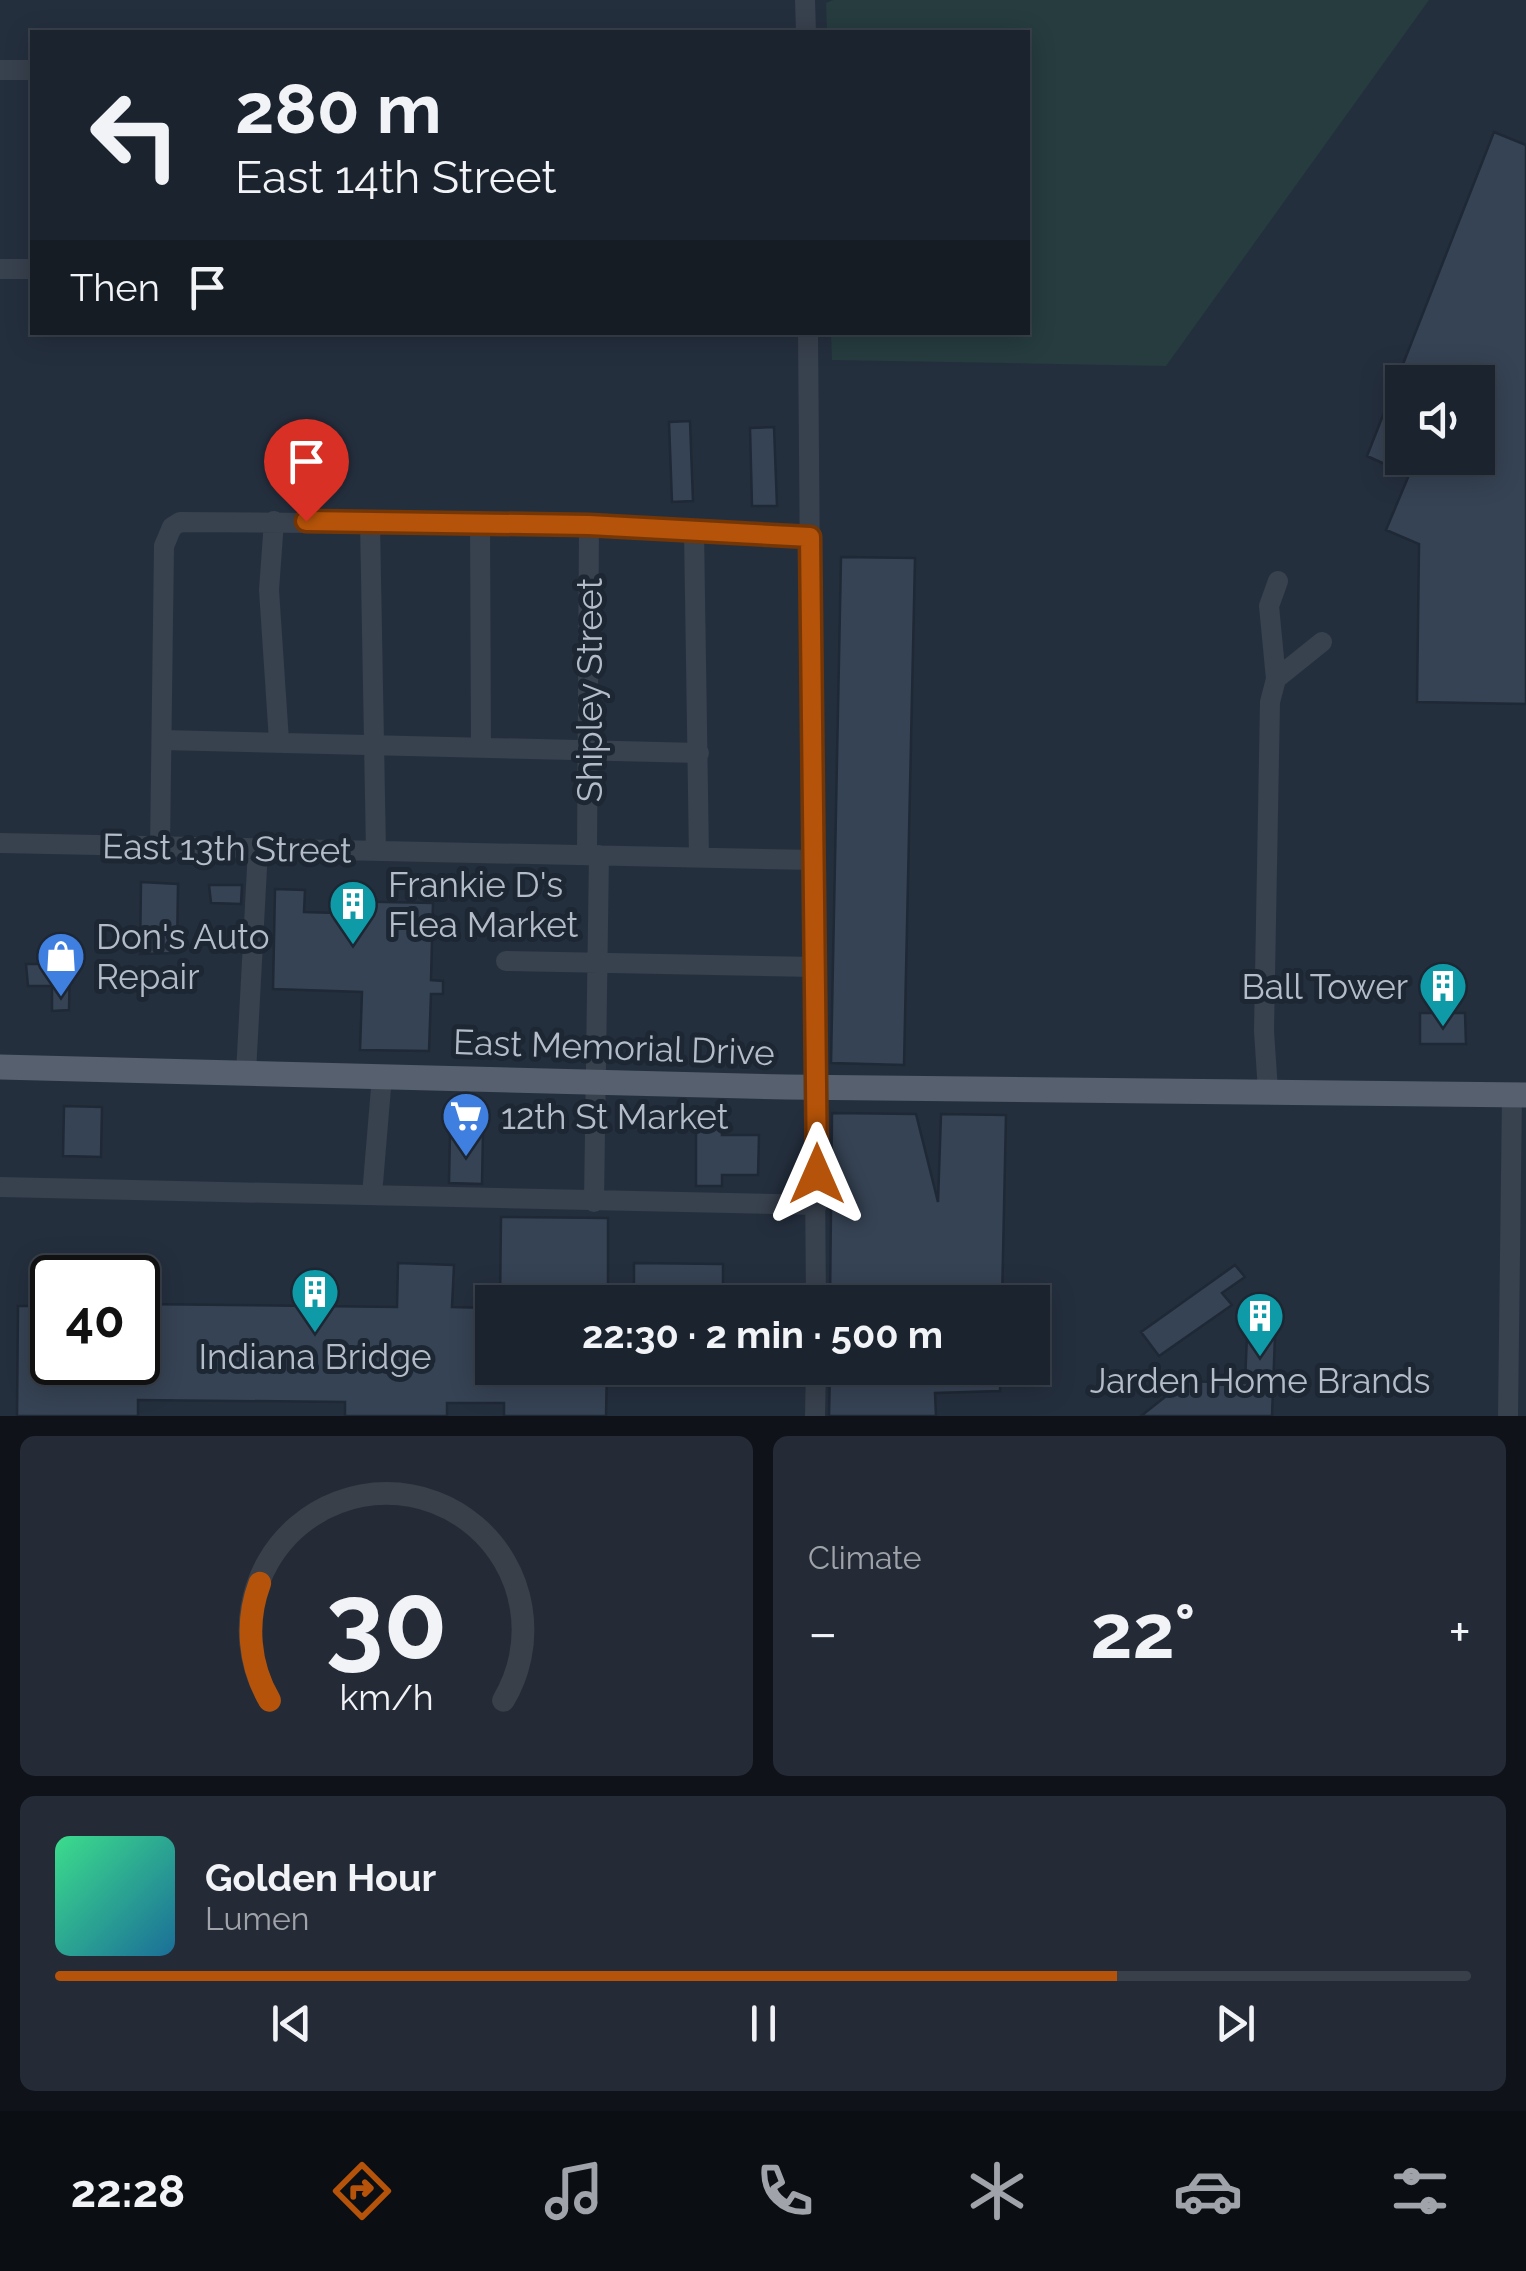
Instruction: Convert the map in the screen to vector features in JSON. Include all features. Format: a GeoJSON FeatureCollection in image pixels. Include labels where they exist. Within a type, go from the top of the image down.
{"type":"FeatureCollection","features":[{"type":"Feature","properties":{"kind":"main road","name":"East Memorial Drive"},"geometry":{"type":"LineString","coordinates":[[0,1068],[816,1088],[1519,1095]]}},
{"type":"Feature","properties":{"kind":"street"},"geometry":{"type":"LineString","coordinates":[[805,0],[806,30]]}},
{"type":"Feature","properties":{"kind":"street"},"geometry":{"type":"LineString","coordinates":[[0,70],[30,70]]}},
{"type":"Feature","properties":{"kind":"street"},"geometry":{"type":"LineString","coordinates":[[0,269],[30,270]]}},
{"type":"Feature","properties":{"kind":"street"},"geometry":{"type":"LineString","coordinates":[[808,335],[816,1285]]}},
{"type":"Feature","properties":{"kind":"street"},"geometry":{"type":"LineString","coordinates":[[160,847],[164,546],[172,527],[190,520],[589,525],[810,537]]}},
{"type":"Feature","properties":{"kind":"street"},"geometry":{"type":"LineString","coordinates":[[274,521],[269,590],[279,741]]}},
{"type":"Feature","properties":{"kind":"street"},"geometry":{"type":"LineString","coordinates":[[370,522],[376,851]]}},
{"type":"Feature","properties":{"kind":"street"},"geometry":{"type":"LineString","coordinates":[[480,524],[481,748]]}},
{"type":"Feature","properties":{"kind":"street","name":"Shipley Street"},"geometry":{"type":"LineString","coordinates":[[589,525],[589,752],[598,966],[594,1202]]}},
{"type":"Feature","properties":{"kind":"street"},"geometry":{"type":"LineString","coordinates":[[694,530],[699,858]]}},
{"type":"Feature","properties":{"kind":"street"},"geometry":{"type":"LineString","coordinates":[[1268,1092],[1264,1013],[1270,702],[1276,678],[1270,606],[1278,582]]}},
{"type":"Feature","properties":{"kind":"street"},"geometry":{"type":"LineString","coordinates":[[1276,678],[1322,642]]}},
{"type":"Feature","properties":{"kind":"street"},"geometry":{"type":"LineString","coordinates":[[162,740],[699,753]]}},
{"type":"Feature","properties":{"kind":"street","name":"East 13th Street"},"geometry":{"type":"LineString","coordinates":[[0,844],[814,860]]}},
{"type":"Feature","properties":{"kind":"street"},"geometry":{"type":"LineString","coordinates":[[246,1073],[258,849]]}},
{"type":"Feature","properties":{"kind":"street"},"geometry":{"type":"LineString","coordinates":[[506,962],[815,967]]}},
{"type":"Feature","properties":{"kind":"street"},"geometry":{"type":"LineString","coordinates":[[372,1195],[382,1076]]}},
{"type":"Feature","properties":{"kind":"street"},"geometry":{"type":"LineString","coordinates":[[1508,1416],[1518,1319],[1519,1095]]}},
{"type":"Feature","properties":{"kind":"street"},"geometry":{"type":"LineString","coordinates":[[0,1187],[817,1206]]}},
{"type":"Feature","properties":{"kind":"street"},"geometry":{"type":"LineString","coordinates":[[816,1385],[816,1416]]}},
{"type":"Feature","properties":{"kind":"green space"},"geometry":{"type":"Polygon","coordinates":[[[1429,0],[1166,366],[832,360],[831,335],[1030,335],[1030,30],[827,30],[826,3],[1429,0]]]}},
{"type":"Feature","properties":{"kind":"building"},"geometry":{"type":"Polygon","coordinates":[[[1494,132],[1526,145],[1526,704],[1417,702],[1419,544],[1386,530],[1409,475],[1495,475],[1495,365],[1403,365],[1494,132]]]}},
{"type":"Feature","properties":{"kind":"building"},"geometry":{"type":"Polygon","coordinates":[[[1385,410],[1385,464],[1367,456],[1385,410]]]}},
{"type":"Feature","properties":{"kind":"building"},"geometry":{"type":"Polygon","coordinates":[[[690,421],[693,501],[672,502],[669,422],[690,421]]]}},
{"type":"Feature","properties":{"kind":"building"},"geometry":{"type":"Polygon","coordinates":[[[774,427],[777,506],[752,506],[750,428],[774,427]]]}},
{"type":"Feature","properties":{"kind":"building"},"geometry":{"type":"Polygon","coordinates":[[[841,557],[915,558],[904,1065],[831,1063],[841,557]]]}},
{"type":"Feature","properties":{"kind":"building"},"geometry":{"type":"Polygon","coordinates":[[[141,882],[178,884],[177,953],[140,954],[141,882]]]}},
{"type":"Feature","properties":{"kind":"building"},"geometry":{"type":"Polygon","coordinates":[[[209,885],[242,885],[241,904],[211,903],[209,885]]]}},
{"type":"Feature","properties":{"kind":"building","name":"Frankie D's Flea Market"},"geometry":{"type":"Polygon","coordinates":[[[275,889],[305,890],[304,912],[337,913],[337,901],[433,903],[431,980],[443,981],[443,994],[431,994],[429,1051],[360,1050],[362,992],[273,989],[275,889]]]}},
{"type":"Feature","properties":{"kind":"building","name":"Don's Auto Repair"},"geometry":{"type":"Polygon","coordinates":[[[26,964],[70,964],[69,1010],[52,1011],[52,986],[28,986],[26,964]]]}},
{"type":"Feature","properties":{"kind":"building","name":"Ball Tower"},"geometry":{"type":"Polygon","coordinates":[[[1420,1013],[1465,1013],[1466,1044],[1420,1044],[1420,1013]]]}},
{"type":"Feature","properties":{"kind":"building"},"geometry":{"type":"Polygon","coordinates":[[[64,1106],[102,1107],[101,1157],[63,1156],[64,1106]]]}},
{"type":"Feature","properties":{"kind":"building"},"geometry":{"type":"Polygon","coordinates":[[[832,1113],[916,1114],[938,1202],[941,1114],[1006,1115],[1002,1285],[830,1285],[832,1113]]]}},
{"type":"Feature","properties":{"kind":"building"},"geometry":{"type":"Polygon","coordinates":[[[696,1127],[722,1127],[722,1135],[759,1135],[758,1175],[722,1175],[722,1186],[696,1186],[696,1127]]]}},
{"type":"Feature","properties":{"kind":"building","name":"12th St Market"},"geometry":{"type":"Polygon","coordinates":[[[450,1132],[483,1132],[482,1184],[449,1183],[450,1132]]]}},
{"type":"Feature","properties":{"kind":"building","name":"Indiana Bridge"},"geometry":{"type":"Polygon","coordinates":[[[501,1217],[608,1218],[608,1285],[500,1285],[501,1217]]]}},
{"type":"Feature","properties":{"kind":"building","name":"Indiana Bridge"},"geometry":{"type":"Polygon","coordinates":[[[398,1263],[454,1265],[452,1307],[475,1308],[475,1385],[607,1385],[606,1416],[504,1416],[504,1403],[447,1403],[447,1416],[345,1416],[345,1402],[138,1400],[138,1416],[17,1416],[18,1306],[30,1306],[30,1385],[160,1385],[160,1304],[397,1307],[398,1263]]]}},
{"type":"Feature","properties":{"kind":"building"},"geometry":{"type":"Polygon","coordinates":[[[634,1263],[723,1264],[723,1285],[634,1285],[634,1263]]]}},
{"type":"Feature","properties":{"kind":"building"},"geometry":{"type":"Polygon","coordinates":[[[1235,1265],[1245,1277],[1222,1293],[1232,1305],[1159,1356],[1141,1332],[1235,1265]]]}},
{"type":"Feature","properties":{"kind":"building","name":"Jarden Home Brands"},"geometry":{"type":"Polygon","coordinates":[[[1247,1335],[1275,1336],[1272,1416],[1141,1416],[1185,1381],[1245,1383],[1247,1335]]]}},
{"type":"Feature","properties":{"kind":"building"},"geometry":{"type":"Polygon","coordinates":[[[830,1385],[1000,1385],[1000,1391],[935,1393],[936,1416],[829,1416],[830,1385]]]}},
{"type":"Feature","properties":{"kind":"place","name":"Frankie D's Flea Market"},"geometry":{"type":"Point","coordinates":[353,946]}},
{"type":"Feature","properties":{"kind":"place","name":"Don's Auto Repair"},"geometry":{"type":"Point","coordinates":[61,998]}},
{"type":"Feature","properties":{"kind":"place","name":"Ball Tower"},"geometry":{"type":"Point","coordinates":[1443,1028]}},
{"type":"Feature","properties":{"kind":"place","name":"12th St Market"},"geometry":{"type":"Point","coordinates":[466,1158]}},
{"type":"Feature","properties":{"kind":"place","name":"Indiana Bridge"},"geometry":{"type":"Point","coordinates":[315,1334]}},
{"type":"Feature","properties":{"kind":"place","name":"Jarden Home Brands"},"geometry":{"type":"Point","coordinates":[1260,1358]}},
{"type":"Feature","properties":{"kind":"route"},"geometry":{"type":"LineString","coordinates":[[306,521],[589,525],[810,537],[817,1174]]}}]}
